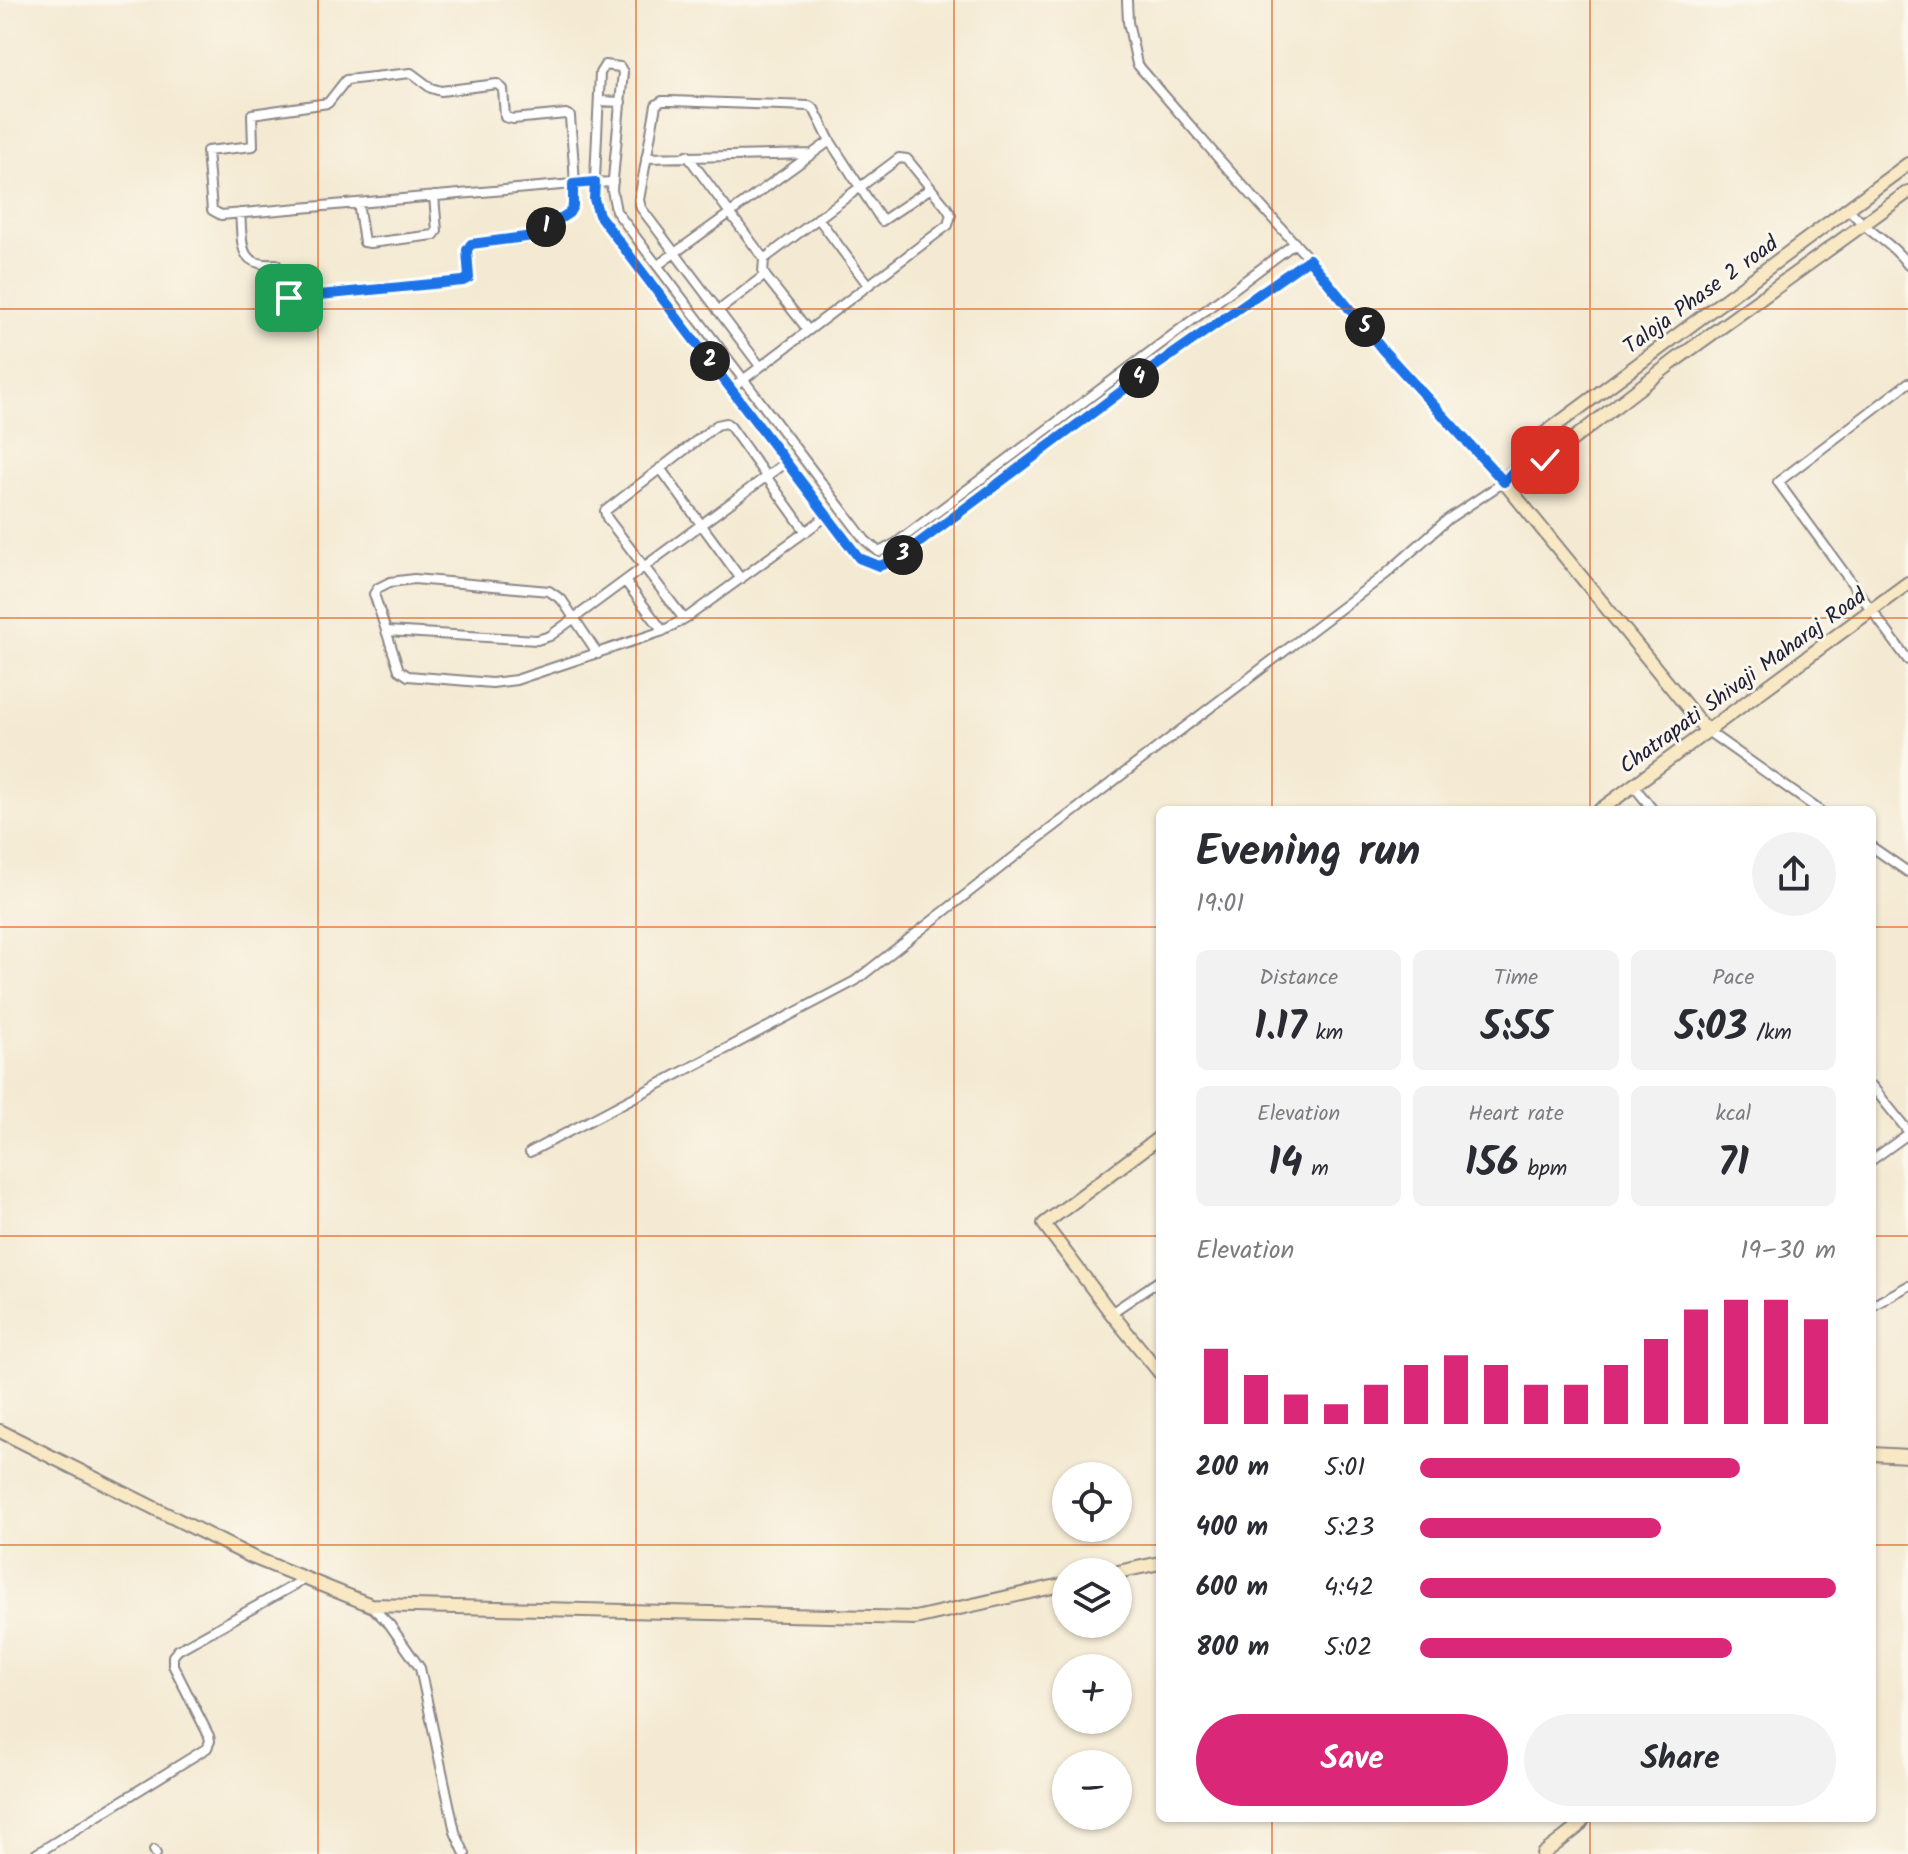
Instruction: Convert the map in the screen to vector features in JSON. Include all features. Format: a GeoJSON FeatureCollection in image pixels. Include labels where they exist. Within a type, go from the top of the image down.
{"type":"FeatureCollection","features":[{"type":"Feature","properties":{"kind":"street"},"geometry":{"type":"LineString","coordinates":[[1127,0],[1128,22],[1137,64],[1309,259],[1382,349],[1504,482],[1706,730],[1813,806]]}},
{"type":"Feature","properties":{"kind":"street"},"geometry":{"type":"LineString","coordinates":[[879,566],[879,552],[865,540],[616,211],[612,200],[623,72],[613,64],[601,68],[594,199],[599,215],[859,558],[879,566],[896,560],[1150,370],[1309,259]]}},
{"type":"Feature","properties":{"kind":"street"},"geometry":{"type":"LineString","coordinates":[[240,213],[247,257],[259,265],[276,264],[280,294],[299,298],[463,281],[469,278],[467,250],[471,244],[533,236],[569,213],[573,206],[573,184],[570,116],[505,117],[503,89],[497,84],[441,91],[431,88],[411,73],[346,80],[328,103],[252,114],[253,146],[207,151],[212,210],[221,215],[240,213],[358,203],[434,196],[573,184],[595,182],[613,182]]}},
{"type":"Feature","properties":{"kind":"street"},"geometry":{"type":"LineString","coordinates":[[599,101],[621,102]]}},
{"type":"Feature","properties":{"kind":"street"},"geometry":{"type":"LineString","coordinates":[[760,366],[641,208],[639,200],[656,105],[662,101],[802,104],[814,109],[830,141],[882,221],[931,188]]}},
{"type":"Feature","properties":{"kind":"street"},"geometry":{"type":"LineString","coordinates":[[658,265],[830,141]]}},
{"type":"Feature","properties":{"kind":"street"},"geometry":{"type":"LineString","coordinates":[[646,158],[812,154]]}},
{"type":"Feature","properties":{"kind":"street"},"geometry":{"type":"LineString","coordinates":[[687,155],[764,259]]}},
{"type":"Feature","properties":{"kind":"street"},"geometry":{"type":"LineString","coordinates":[[731,389],[948,225],[951,215],[903,157],[764,259],[762,268],[765,275],[808,330]]}},
{"type":"Feature","properties":{"kind":"street","name":"Taloja Phase 2 road"},"geometry":{"type":"LineString","coordinates":[[1504,482],[1532,443],[1908,164]]}},
{"type":"Feature","properties":{"kind":"street","name":"Taloja Phase 2 road"},"geometry":{"type":"LineString","coordinates":[[1522,461],[1545,460],[1677,359],[1908,192]]}},
{"type":"Feature","properties":{"kind":"street"},"geometry":{"type":"LineString","coordinates":[[358,203],[361,237],[364,242],[370,243],[434,235],[437,231],[434,196]]}},
{"type":"Feature","properties":{"kind":"street"},"geometry":{"type":"LineString","coordinates":[[1849,209],[1863,227],[1897,250],[1908,265]]}},
{"type":"Feature","properties":{"kind":"street"},"geometry":{"type":"LineString","coordinates":[[818,218],[868,285]]}},
{"type":"Feature","properties":{"kind":"street"},"geometry":{"type":"LineString","coordinates":[[879,552],[896,543],[1295,243]]}},
{"type":"Feature","properties":{"kind":"street"},"geometry":{"type":"LineString","coordinates":[[718,311],[765,275]]}},
{"type":"Feature","properties":{"kind":"street"},"geometry":{"type":"LineString","coordinates":[[1908,383],[1778,482],[1908,660]]}},
{"type":"Feature","properties":{"kind":"street"},"geometry":{"type":"LineString","coordinates":[[684,619],[605,514],[607,507],[717,425],[726,423],[806,532]]}},
{"type":"Feature","properties":{"kind":"street"},"geometry":{"type":"LineString","coordinates":[[387,631],[537,640],[550,636],[576,620],[786,462]]}},
{"type":"Feature","properties":{"kind":"street"},"geometry":{"type":"LineString","coordinates":[[660,468],[741,579]]}},
{"type":"Feature","properties":{"kind":"street"},"geometry":{"type":"LineString","coordinates":[[530,1152],[855,981],[1386,574],[1448,519],[1504,482]]}},
{"type":"Feature","properties":{"kind":"street"},"geometry":{"type":"LineString","coordinates":[[598,654],[562,600],[549,591],[414,579],[390,582],[375,591],[399,670],[413,678],[505,682],[598,654],[663,631],[827,516]]}},
{"type":"Feature","properties":{"kind":"street"},"geometry":{"type":"LineString","coordinates":[[625,581],[663,631]]}},
{"type":"Feature","properties":{"kind":"street","name":"Chatrapati Shivaji Maharaj Road"},"geometry":{"type":"LineString","coordinates":[[1605,806],[1908,583]]}},
{"type":"Feature","properties":{"kind":"street"},"geometry":{"type":"LineString","coordinates":[[1633,785],[1650,806]]}},
{"type":"Feature","properties":{"kind":"street"},"geometry":{"type":"LineString","coordinates":[[1876,850],[1908,872]]}},
{"type":"Feature","properties":{"kind":"street"},"geometry":{"type":"LineString","coordinates":[[1876,1091],[1908,1132],[1876,1157]]}},
{"type":"Feature","properties":{"kind":"street"},"geometry":{"type":"LineString","coordinates":[[1156,1140],[1044,1224],[1156,1368]]}},
{"type":"Feature","properties":{"kind":"street"},"geometry":{"type":"LineString","coordinates":[[1111,1313],[1156,1283]]}},
{"type":"Feature","properties":{"kind":"street"},"geometry":{"type":"LineString","coordinates":[[1876,1304],[1908,1286]]}},
{"type":"Feature","properties":{"kind":"street"},"geometry":{"type":"LineString","coordinates":[[0,1431],[252,1557],[371,1605],[915,1618],[1052,1587]]}},
{"type":"Feature","properties":{"kind":"street"},"geometry":{"type":"LineString","coordinates":[[1876,1454],[1908,1455]]}},
{"type":"Feature","properties":{"kind":"street"},"geometry":{"type":"LineString","coordinates":[[1132,1569],[1156,1564]]}},
{"type":"Feature","properties":{"kind":"street"},"geometry":{"type":"LineString","coordinates":[[36,1854],[207,1748],[209,1736],[173,1665],[173,1656],[178,1650],[305,1579]]}},
{"type":"Feature","properties":{"kind":"street"},"geometry":{"type":"LineString","coordinates":[[371,1605],[390,1625],[420,1668],[455,1832],[465,1854]]}},
{"type":"Feature","properties":{"kind":"street"},"geometry":{"type":"LineString","coordinates":[[1543,1854],[1581,1822]]}},
{"type":"Feature","properties":{"kind":"route"},"geometry":{"type":"LineString","coordinates":[[289,298],[463,281],[469,278],[467,250],[471,244],[533,236],[569,213],[573,206],[573,184],[595,182],[594,199],[599,215],[859,558],[871,565],[888,565],[896,560],[1150,370],[1309,259],[1382,349],[1504,482],[1522,461],[1545,460]]}}]}
